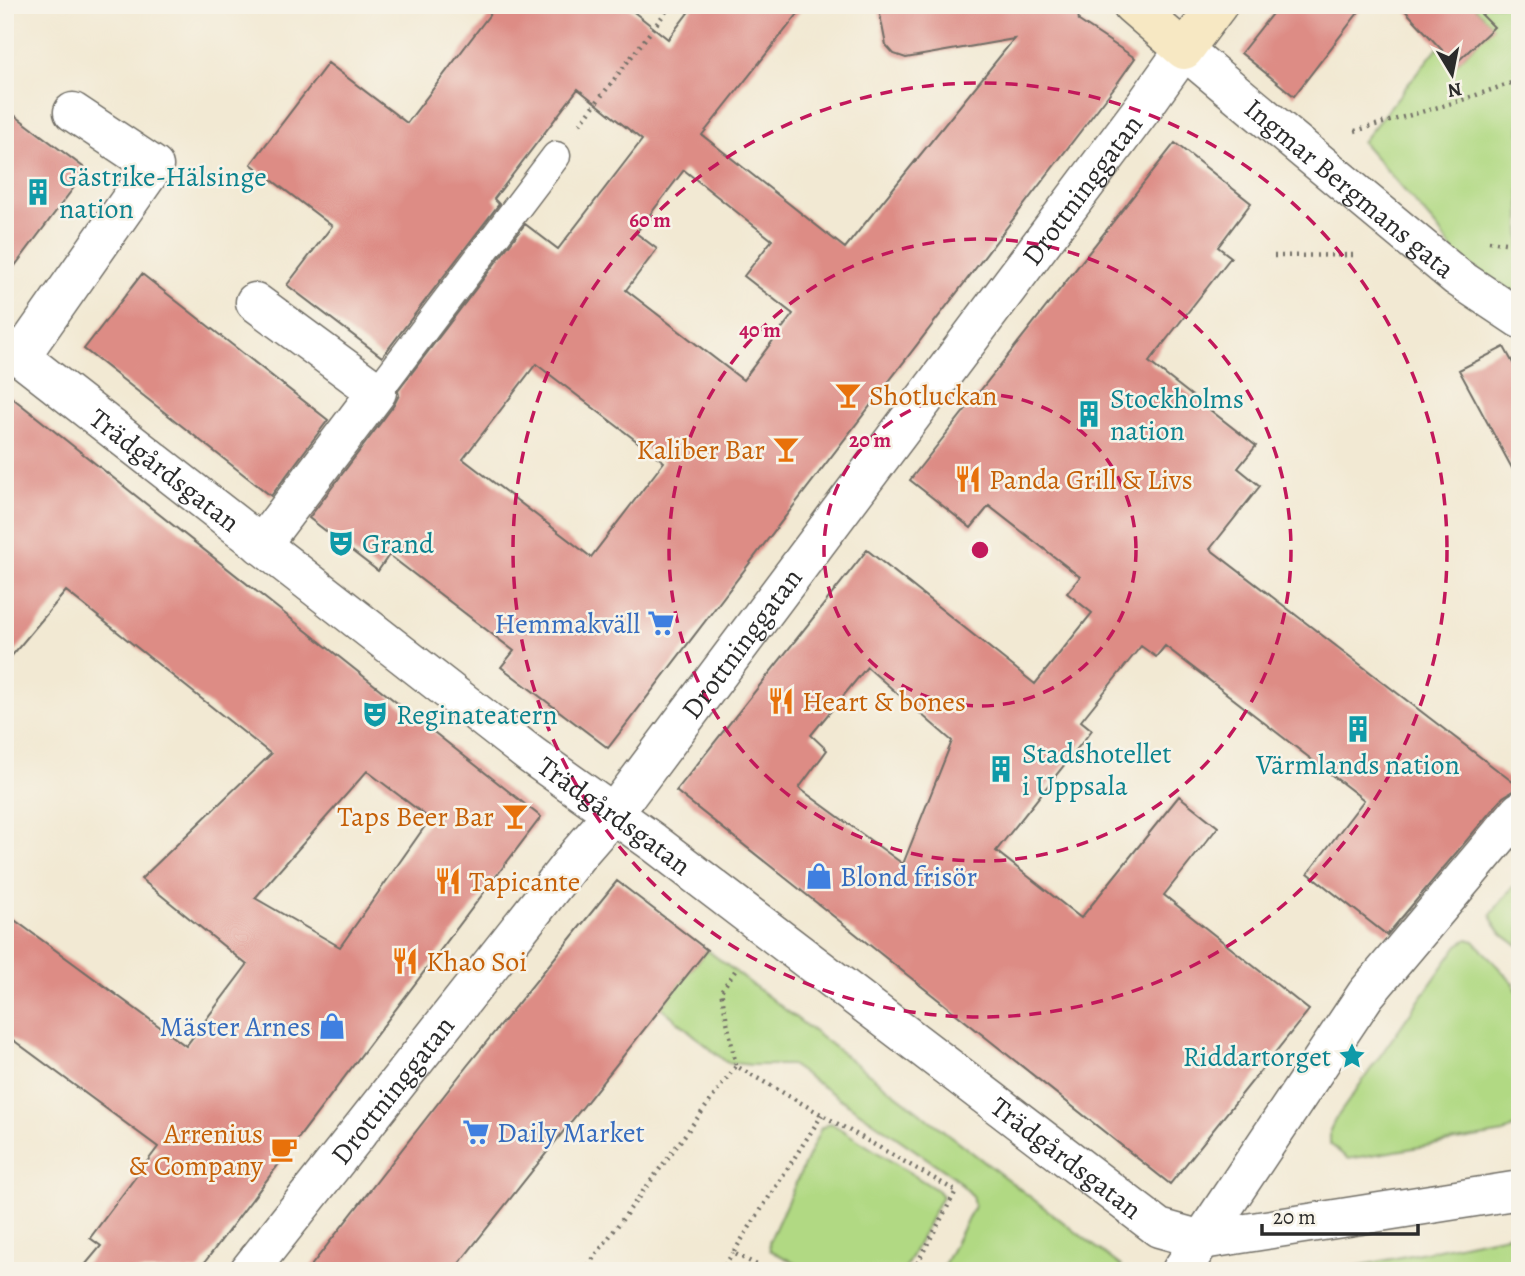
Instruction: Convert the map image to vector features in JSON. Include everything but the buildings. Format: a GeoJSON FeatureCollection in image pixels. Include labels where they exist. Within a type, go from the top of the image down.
{"type":"FeatureCollection","features":[{"type":"Feature","properties":{"kind":"street"},"geometry":{"type":"LineString","coordinates":[[1132,5],[1184,50]]}},
{"type":"Feature","properties":{"kind":"street","name":"Drottninggatan"},"geometry":{"type":"LineString","coordinates":[[249,1271],[579,853],[613,814],[1218,5]]}},
{"type":"Feature","properties":{"kind":"street","name":"Ingmar Bergmans gata"},"geometry":{"type":"LineString","coordinates":[[1184,50],[1457,277],[1520,319]]}},
{"type":"Feature","properties":{"kind":"street"},"geometry":{"type":"LineString","coordinates":[[13,351],[155,166],[73,112]]}},
{"type":"Feature","properties":{"kind":"street"},"geometry":{"type":"LineString","coordinates":[[255,302],[377,392],[261,545]]}},
{"type":"Feature","properties":{"kind":"street","name":"Trädgårdsgatan"},"geometry":{"type":"LineString","coordinates":[[13,351],[531,755],[653,842],[1191,1256]]}},
{"type":"Feature","properties":{"kind":"street"},"geometry":{"type":"LineString","coordinates":[[1191,1256],[1366,994],[1520,811]]}},
{"type":"Feature","properties":{"kind":"street"},"geometry":{"type":"LineString","coordinates":[[1191,1256],[1520,1190]]}},
{"type":"Feature","properties":{"kind":"lane"},"geometry":{"type":"LineString","coordinates":[[377,392],[556,156]]}},
{"type":"Feature","properties":{"kind":"path"},"geometry":{"type":"LineString","coordinates":[[556,156],[671,5]]}},
{"type":"Feature","properties":{"kind":"path"},"geometry":{"type":"LineString","coordinates":[[1300,147],[1456,102],[1520,80]]}},
{"type":"Feature","properties":{"kind":"path"},"geometry":{"type":"LineString","coordinates":[[1492,241],[1520,245]]}},
{"type":"Feature","properties":{"kind":"path"},"geometry":{"type":"LineString","coordinates":[[1274,256],[1355,256]]}},
{"type":"Feature","properties":{"kind":"path"},"geometry":{"type":"LineString","coordinates":[[584,1271],[736,1066],[721,991],[735,971]]}},
{"type":"Feature","properties":{"kind":"path"},"geometry":{"type":"LineString","coordinates":[[736,1066],[956,1191],[913,1271]]}},
{"type":"Feature","properties":{"kind":"path"},"geometry":{"type":"LineString","coordinates":[[721,1271],[822,1115]]}},
{"type":"Feature","properties":{"kind":"path"},"geometry":{"type":"LineString","coordinates":[[733,1253],[769,1271]]}},
{"type":"Feature","properties":{"kind":"green space"},"geometry":{"type":"Polygon","coordinates":[[[1473,5],[1520,5],[1520,296],[1457,257],[1437,228],[1362,142],[1438,47],[1455,64],[1493,27],[1473,5]]]}},
{"type":"Feature","properties":{"kind":"green space"},"geometry":{"type":"Polygon","coordinates":[[[1520,878],[1520,947],[1498,929],[1491,914],[1520,878]]]}},
{"type":"Feature","properties":{"kind":"green space"},"geometry":{"type":"Polygon","coordinates":[[[1468,939],[1474,941],[1513,983],[1520,997],[1520,1115],[1517,1124],[1504,1133],[1348,1159],[1330,1144],[1330,1130],[1335,1120],[1458,945],[1468,939]]]}},
{"type":"Feature","properties":{"kind":"green space"},"geometry":{"type":"Polygon","coordinates":[[[707,950],[1121,1266],[1119,1271],[941,1271],[974,1206],[972,1195],[954,1177],[791,1065],[726,1062],[661,1007],[707,950]]]}},
{"type":"Feature","properties":{"kind":"green space"},"geometry":{"type":"Polygon","coordinates":[[[831,1123],[937,1190],[942,1196],[904,1271],[809,1271],[770,1250],[769,1242],[821,1128],[831,1123]]]}},
{"type":"Feature","properties":{"kind":"green space"},"geometry":{"type":"Polygon","coordinates":[[[1520,1232],[1520,1271],[1334,1271],[1520,1232]]]}},
{"type":"Feature","properties":{"kind":"place","name":"Gästrike-Hälsinge nation"},"geometry":{"type":"Point","coordinates":[38,192]}},
{"type":"Feature","properties":{"kind":"place","name":"Shotluckan"},"geometry":{"type":"Point","coordinates":[848,395]}},
{"type":"Feature","properties":{"kind":"place","name":"Stockholms nation"},"geometry":{"type":"Point","coordinates":[1089,414]}},
{"type":"Feature","properties":{"kind":"place","name":"Kaliber Bar"},"geometry":{"type":"Point","coordinates":[786,449]}},
{"type":"Feature","properties":{"kind":"place","name":"Panda Grill & Livs"},"geometry":{"type":"Point","coordinates":[968,479]}},
{"type":"Feature","properties":{"kind":"place","name":"Grand"},"geometry":{"type":"Point","coordinates":[341,543]}},
{"type":"Feature","properties":{"kind":"place","name":"Hemmakväll"},"geometry":{"type":"Point","coordinates":[661,623]}},
{"type":"Feature","properties":{"kind":"place","name":"Heart & bones"},"geometry":{"type":"Point","coordinates":[781,701]}},
{"type":"Feature","properties":{"kind":"place","name":"Reginateatern"},"geometry":{"type":"Point","coordinates":[375,714]}},
{"type":"Feature","properties":{"kind":"place","name":"Värmlands nation"},"geometry":{"type":"Point","coordinates":[1358,729]}},
{"type":"Feature","properties":{"kind":"place","name":"Stadshotellet i Uppsala"},"geometry":{"type":"Point","coordinates":[1001,769]}},
{"type":"Feature","properties":{"kind":"place","name":"Taps Beer Bar"},"geometry":{"type":"Point","coordinates":[515,816]}},
{"type":"Feature","properties":{"kind":"place","name":"Blond frisör"},"geometry":{"type":"Point","coordinates":[819,876]}},
{"type":"Feature","properties":{"kind":"place","name":"Tapicante"},"geometry":{"type":"Point","coordinates":[448,881]}},
{"type":"Feature","properties":{"kind":"place","name":"Khao Soi"},"geometry":{"type":"Point","coordinates":[405,961]}},
{"type":"Feature","properties":{"kind":"place","name":"Mäster Arnes"},"geometry":{"type":"Point","coordinates":[332,1026]}},
{"type":"Feature","properties":{"kind":"place","name":"Riddartorget"},"geometry":{"type":"Point","coordinates":[1352,1056]}},
{"type":"Feature","properties":{"kind":"place","name":"Daily Market"},"geometry":{"type":"Point","coordinates":[476,1132]}},
{"type":"Feature","properties":{"kind":"place","name":"Arrenius & Company"},"geometry":{"type":"Point","coordinates":[284,1149]}}]}
